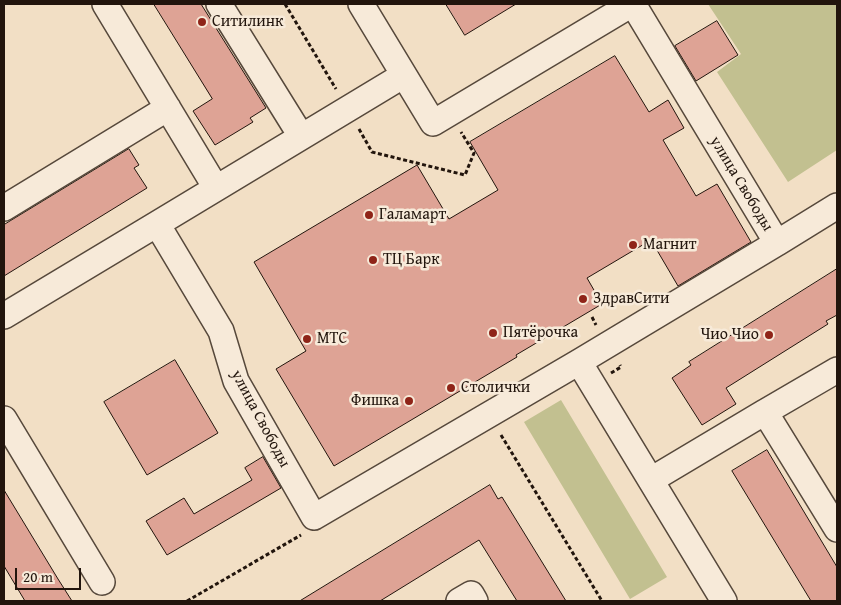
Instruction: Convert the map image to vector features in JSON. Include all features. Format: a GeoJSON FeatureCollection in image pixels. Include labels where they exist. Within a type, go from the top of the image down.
{"type":"FeatureCollection","features":[{"type":"Feature","properties":{"kind":"street"},"geometry":{"type":"LineString","coordinates":[[105,4],[216,188]]}},
{"type":"Feature","properties":{"kind":"street"},"geometry":{"type":"LineString","coordinates":[[219,4],[301,136]]}},
{"type":"Feature","properties":{"kind":"street"},"geometry":{"type":"LineString","coordinates":[[361,4],[404,74],[441,118]]}},
{"type":"Feature","properties":{"kind":"street","name":"улица Свободы"},"geometry":{"type":"LineString","coordinates":[[158,224],[221,331],[236,381],[314,517],[579,362],[777,243],[633,4],[441,118]]}},
{"type":"Feature","properties":{"kind":"street"},"geometry":{"type":"LineString","coordinates":[[4,316],[404,74]]}},
{"type":"Feature","properties":{"kind":"street"},"geometry":{"type":"LineString","coordinates":[[4,208],[168,108]]}},
{"type":"Feature","properties":{"kind":"street"},"geometry":{"type":"LineString","coordinates":[[777,243],[837,206]]}},
{"type":"Feature","properties":{"kind":"street"},"geometry":{"type":"LineString","coordinates":[[579,362],[724,601]]}},
{"type":"Feature","properties":{"kind":"street"},"geometry":{"type":"LineString","coordinates":[[651,480],[837,370]]}},
{"type":"Feature","properties":{"kind":"street"},"geometry":{"type":"LineString","coordinates":[[765,412],[837,529]]}},
{"type":"Feature","properties":{"kind":"street"},"geometry":{"type":"LineString","coordinates":[[4,419],[102,582]]}},
{"type":"Feature","properties":{"kind":"street"},"geometry":{"type":"LineString","coordinates":[[459,601],[471,594],[475,601]]}},
{"type":"Feature","properties":{"kind":"path"},"geometry":{"type":"LineString","coordinates":[[441,118],[474,153],[465,175]]}},
{"type":"Feature","properties":{"kind":"path"},"geometry":{"type":"LineString","coordinates":[[489,414],[602,601]]}},
{"type":"Feature","properties":{"kind":"path"},"geometry":{"type":"LineString","coordinates":[[187,601],[310,529],[314,517]]}},
{"type":"Feature","properties":{"kind":"shaded area"},"geometry":{"type":"Polygon","coordinates":[[[708,4],[837,4],[837,150],[788,182],[717,72],[741,54],[708,4]]]}},
{"type":"Feature","properties":{"kind":"shaded area"},"geometry":{"type":"Polygon","coordinates":[[[561,400],[667,577],[630,599],[524,422],[561,400]]]}},
{"type":"Feature","properties":{"kind":"building"},"geometry":{"type":"Polygon","coordinates":[[[154,4],[201,4],[266,108],[250,118],[253,122],[215,145],[193,111],[212,99],[154,4]]]}},
{"type":"Feature","properties":{"kind":"building"},"geometry":{"type":"Polygon","coordinates":[[[446,4],[516,4],[465,35],[446,4]]]}},
{"type":"Feature","properties":{"kind":"building"},"geometry":{"type":"Polygon","coordinates":[[[717,21],[738,55],[696,81],[675,46],[717,21]]]}},
{"type":"Feature","properties":{"kind":"building","name":"ТЦ Барк"},"geometry":{"type":"Polygon","coordinates":[[[615,56],[649,112],[668,100],[684,128],[663,140],[696,196],[717,184],[751,242],[678,286],[651,240],[587,278],[602,304],[334,466],[276,369],[306,351],[254,262],[417,165],[449,219],[498,190],[470,142],[615,56]]]}},
{"type":"Feature","properties":{"kind":"building"},"geometry":{"type":"Polygon","coordinates":[[[129,149],[139,165],[134,168],[147,188],[4,276],[4,225],[129,149]]]}},
{"type":"Feature","properties":{"kind":"building"},"geometry":{"type":"Polygon","coordinates":[[[837,269],[837,315],[826,321],[828,324],[726,388],[736,404],[702,425],[672,378],[691,365],[689,362],[837,269]]]}},
{"type":"Feature","properties":{"kind":"building"},"geometry":{"type":"Polygon","coordinates":[[[175,360],[218,433],[147,475],[104,402],[175,360]]]}},
{"type":"Feature","properties":{"kind":"building"},"geometry":{"type":"Polygon","coordinates":[[[767,450],[837,567],[837,601],[811,601],[732,471],[767,450]]]}},
{"type":"Feature","properties":{"kind":"building"},"geometry":{"type":"Polygon","coordinates":[[[263,457],[281,488],[167,555],[146,521],[184,498],[194,514],[252,480],[245,468],[263,457]]]}},
{"type":"Feature","properties":{"kind":"building"},"geometry":{"type":"Polygon","coordinates":[[[490,485],[498,499],[502,497],[566,601],[517,601],[479,540],[380,601],[300,601],[490,485]]]}},
{"type":"Feature","properties":{"kind":"building"},"geometry":{"type":"Polygon","coordinates":[[[4,490],[72,601],[25,601],[4,566],[4,490]]]}},
{"type":"Feature","properties":{"kind":"place","name":"Ситилинк"},"geometry":{"type":"Point","coordinates":[202,22]}},
{"type":"Feature","properties":{"kind":"place","name":"Галамарт"},"geometry":{"type":"Point","coordinates":[369,215]}},
{"type":"Feature","properties":{"kind":"place","name":"Магнит"},"geometry":{"type":"Point","coordinates":[633,245]}},
{"type":"Feature","properties":{"kind":"place","name":"ТЦ Барк"},"geometry":{"type":"Point","coordinates":[373,260]}},
{"type":"Feature","properties":{"kind":"place","name":"ЗдравСити"},"geometry":{"type":"Point","coordinates":[583,299]}},
{"type":"Feature","properties":{"kind":"place","name":"Пятёрочка"},"geometry":{"type":"Point","coordinates":[493,333]}},
{"type":"Feature","properties":{"kind":"place","name":"Чио Чио"},"geometry":{"type":"Point","coordinates":[769,335]}},
{"type":"Feature","properties":{"kind":"place","name":"МТС"},"geometry":{"type":"Point","coordinates":[307,339]}},
{"type":"Feature","properties":{"kind":"place","name":"Столички"},"geometry":{"type":"Point","coordinates":[451,388]}},
{"type":"Feature","properties":{"kind":"place","name":"Фишка"},"geometry":{"type":"Point","coordinates":[409,401]}}]}
